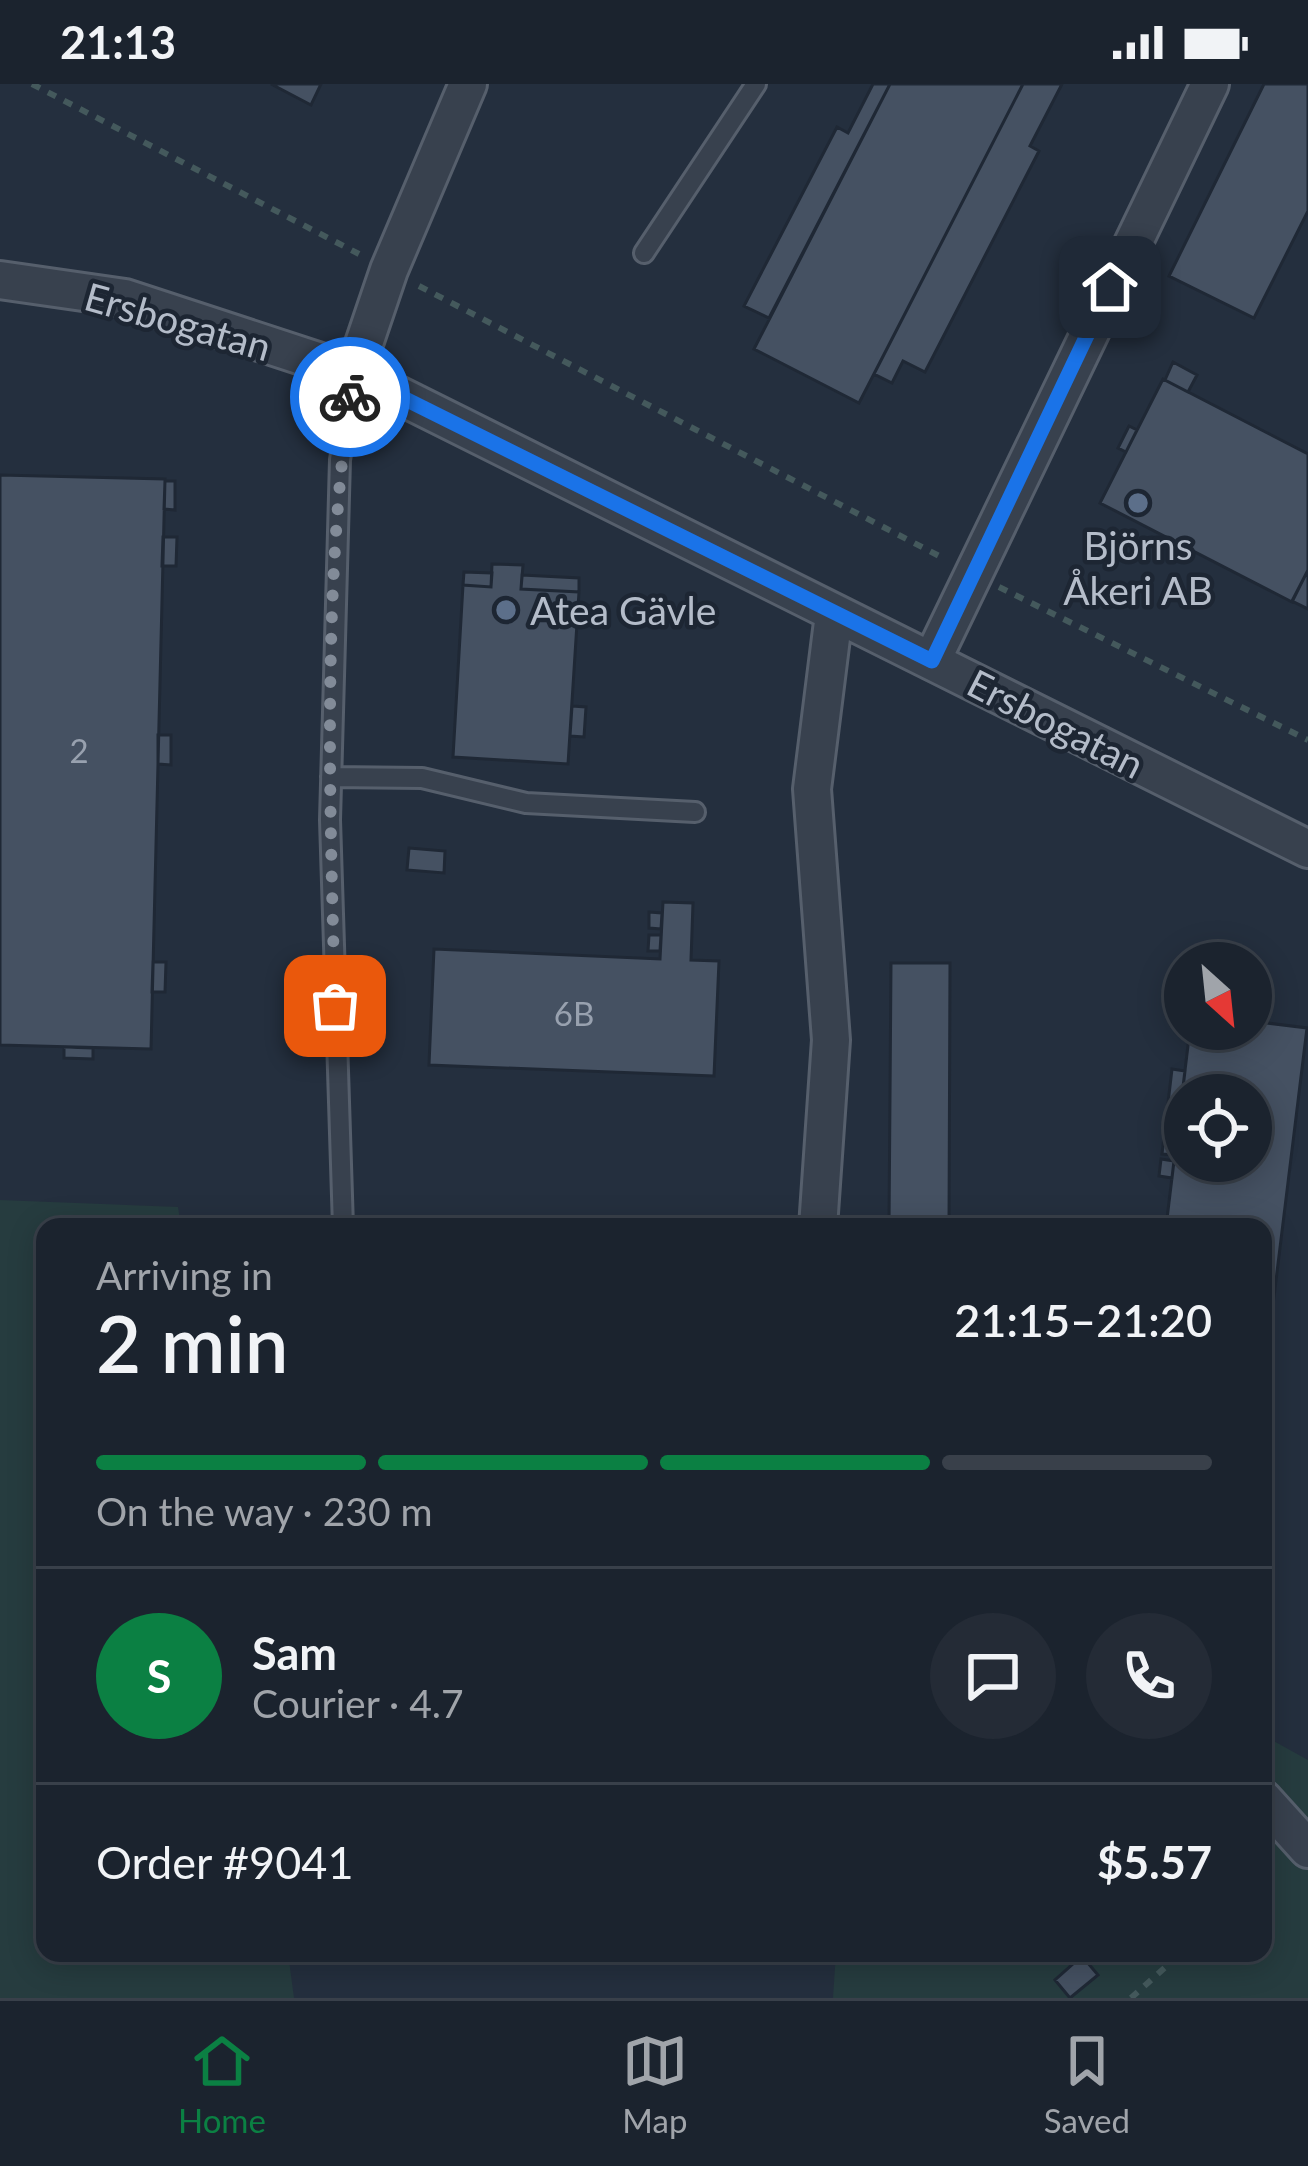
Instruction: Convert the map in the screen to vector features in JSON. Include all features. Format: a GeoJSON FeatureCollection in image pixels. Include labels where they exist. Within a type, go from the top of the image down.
{"type":"FeatureCollection","features":[{"type":"Feature","properties":{"kind":"street"},"geometry":{"type":"LineString","coordinates":[[353,373],[389,270],[468,84]]}},
{"type":"Feature","properties":{"kind":"street"},"geometry":{"type":"LineString","coordinates":[[932,661],[1210,84]]}},
{"type":"Feature","properties":{"kind":"street","name":"Ersbogatan"},"geometry":{"type":"LineString","coordinates":[[0,280],[125,298],[353,373],[1308,849]]}},
{"type":"Feature","properties":{"kind":"street"},"geometry":{"type":"LineString","coordinates":[[819,1218],[831,1040],[812,789],[834,614]]}},
{"type":"Feature","properties":{"kind":"street"},"geometry":{"type":"LineString","coordinates":[[1272,1809],[1308,1850]]}},
{"type":"Feature","properties":{"kind":"lane"},"geometry":{"type":"LineString","coordinates":[[644,253],[756,84]]}},
{"type":"Feature","properties":{"kind":"lane"},"geometry":{"type":"LineString","coordinates":[[343,1218],[331,777],[340,460],[353,373]]}},
{"type":"Feature","properties":{"kind":"lane"},"geometry":{"type":"LineString","coordinates":[[331,777],[422,778],[526,803],[695,812]]}},
{"type":"Feature","properties":{"kind":"path"},"geometry":{"type":"LineString","coordinates":[[32,84],[971,572],[1308,740]]}},
{"type":"Feature","properties":{"kind":"path"},"geometry":{"type":"LineString","coordinates":[[1131,1998],[1171,1962]]}},
{"type":"Feature","properties":{"kind":"green space"},"geometry":{"type":"Polygon","coordinates":[[[0,1200],[178,1207],[180,1218],[36,1218],[36,1962],[289,1962],[294,1998],[0,1998],[0,1200]]]}},
{"type":"Feature","properties":{"kind":"green space"},"geometry":{"type":"Polygon","coordinates":[[[1272,1740],[1308,1760],[1308,1998],[833,1998],[835,1962],[1272,1962],[1272,1740]]]}},
{"type":"Feature","properties":{"kind":"building"},"geometry":{"type":"Polygon","coordinates":[[[271,84],[321,84],[311,105],[271,84]]]}},
{"type":"Feature","properties":{"kind":"building"},"geometry":{"type":"Polygon","coordinates":[[[873,84],[890,84],[769,318],[744,306],[837,127],[848,133],[873,84]]]}},
{"type":"Feature","properties":{"kind":"building"},"geometry":{"type":"Polygon","coordinates":[[[890,84],[1023,84],[859,403],[754,349],[890,84]]]}},
{"type":"Feature","properties":{"kind":"building"},"geometry":{"type":"Polygon","coordinates":[[[1023,84],[1062,84],[1030,146],[1039,151],[925,372],[903,361],[892,383],[874,374],[1023,84]]]}},
{"type":"Feature","properties":{"kind":"building"},"geometry":{"type":"Polygon","coordinates":[[[1264,84],[1308,84],[1308,211],[1254,318],[1169,276],[1264,84]]]}},
{"type":"Feature","properties":{"kind":"building"},"geometry":{"type":"Polygon","coordinates":[[[1173,362],[1197,375],[1188,392],[1165,380],[1173,362]]]}},
{"type":"Feature","properties":{"kind":"building"},"geometry":{"type":"Polygon","coordinates":[[[1163,379],[1308,454],[1308,570],[1292,602],[1100,503],[1163,379]]]}},
{"type":"Feature","properties":{"kind":"building"},"geometry":{"type":"Polygon","coordinates":[[[1129,426],[1137,430],[1126,452],[1118,448],[1129,426]]]}},
{"type":"Feature","properties":{"kind":"building"},"geometry":{"type":"Polygon","coordinates":[[[0,475],[165,479],[151,1049],[0,1045],[0,475]]]}},
{"type":"Feature","properties":{"kind":"building"},"geometry":{"type":"Polygon","coordinates":[[[165,481],[175,481],[175,510],[164,509],[165,481]]]}},
{"type":"Feature","properties":{"kind":"building"},"geometry":{"type":"Polygon","coordinates":[[[163,537],[177,537],[176,566],[162,566],[163,537]]]}},
{"type":"Feature","properties":{"kind":"building"},"geometry":{"type":"Polygon","coordinates":[[[492,564],[523,565],[521,589],[579,592],[568,764],[453,757],[463,585],[491,587],[492,564]]]}},
{"type":"Feature","properties":{"kind":"building"},"geometry":{"type":"Polygon","coordinates":[[[1308,570],[1308,609],[1292,601],[1308,570]]]}},
{"type":"Feature","properties":{"kind":"building"},"geometry":{"type":"Polygon","coordinates":[[[464,572],[492,573],[491,587],[463,585],[464,572]]]}},
{"type":"Feature","properties":{"kind":"building"},"geometry":{"type":"Polygon","coordinates":[[[522,575],[579,578],[579,592],[521,589],[522,575]]]}},
{"type":"Feature","properties":{"kind":"building"},"geometry":{"type":"Polygon","coordinates":[[[572,706],[586,707],[584,737],[570,736],[572,706]]]}},
{"type":"Feature","properties":{"kind":"building"},"geometry":{"type":"Polygon","coordinates":[[[158,735],[171,735],[171,765],[158,764],[158,735]]]}},
{"type":"Feature","properties":{"kind":"building"},"geometry":{"type":"Polygon","coordinates":[[[409,848],[445,851],[444,873],[407,870],[409,848]]]}},
{"type":"Feature","properties":{"kind":"building"},"geometry":{"type":"Polygon","coordinates":[[[663,902],[693,903],[691,960],[719,961],[714,1076],[429,1065],[434,949],[660,959],[663,902]]]}},
{"type":"Feature","properties":{"kind":"building"},"geometry":{"type":"Polygon","coordinates":[[[649,912],[662,913],[661,929],[649,928],[649,912]]]}},
{"type":"Feature","properties":{"kind":"building"},"geometry":{"type":"Polygon","coordinates":[[[649,935],[661,935],[660,951],[648,951],[649,935]]]}},
{"type":"Feature","properties":{"kind":"building"},"geometry":{"type":"Polygon","coordinates":[[[153,962],[166,962],[165,992],[152,992],[153,962]]]}},
{"type":"Feature","properties":{"kind":"building"},"geometry":{"type":"Polygon","coordinates":[[[891,963],[950,963],[949,1218],[889,1218],[891,963]]]}},
{"type":"Feature","properties":{"kind":"building"},"geometry":{"type":"Polygon","coordinates":[[[1272,1024],[1307,1028],[1272,1313],[1272,1218],[1167,1218],[1171,1182],[1272,1182],[1272,1074],[1185,1074],[1187,1050],[1272,1050],[1272,1024]]]}},
{"type":"Feature","properties":{"kind":"building"},"geometry":{"type":"Polygon","coordinates":[[[64,1047],[93,1048],[93,1059],[64,1058],[64,1047]]]}},
{"type":"Feature","properties":{"kind":"building"},"geometry":{"type":"Polygon","coordinates":[[[1075,1962],[1087,1962],[1098,1975],[1070,1998],[1055,1980],[1075,1962]]]}},
{"type":"Feature","properties":{"kind":"way so far"},"geometry":{"type":"LineString","coordinates":[[335,1006],[331,777],[340,460],[350,397]]}},
{"type":"Feature","properties":{"kind":"place","name":"Björns Åkeri AB"},"geometry":{"type":"Point","coordinates":[1138,503]}},
{"type":"Feature","properties":{"kind":"place","name":"Atea Gävle"},"geometry":{"type":"Point","coordinates":[506,610]}},
{"type":"Feature","properties":{"kind":"route"},"geometry":{"type":"LineString","coordinates":[[350,397],[353,373],[932,661],[1110,287]]}}]}
